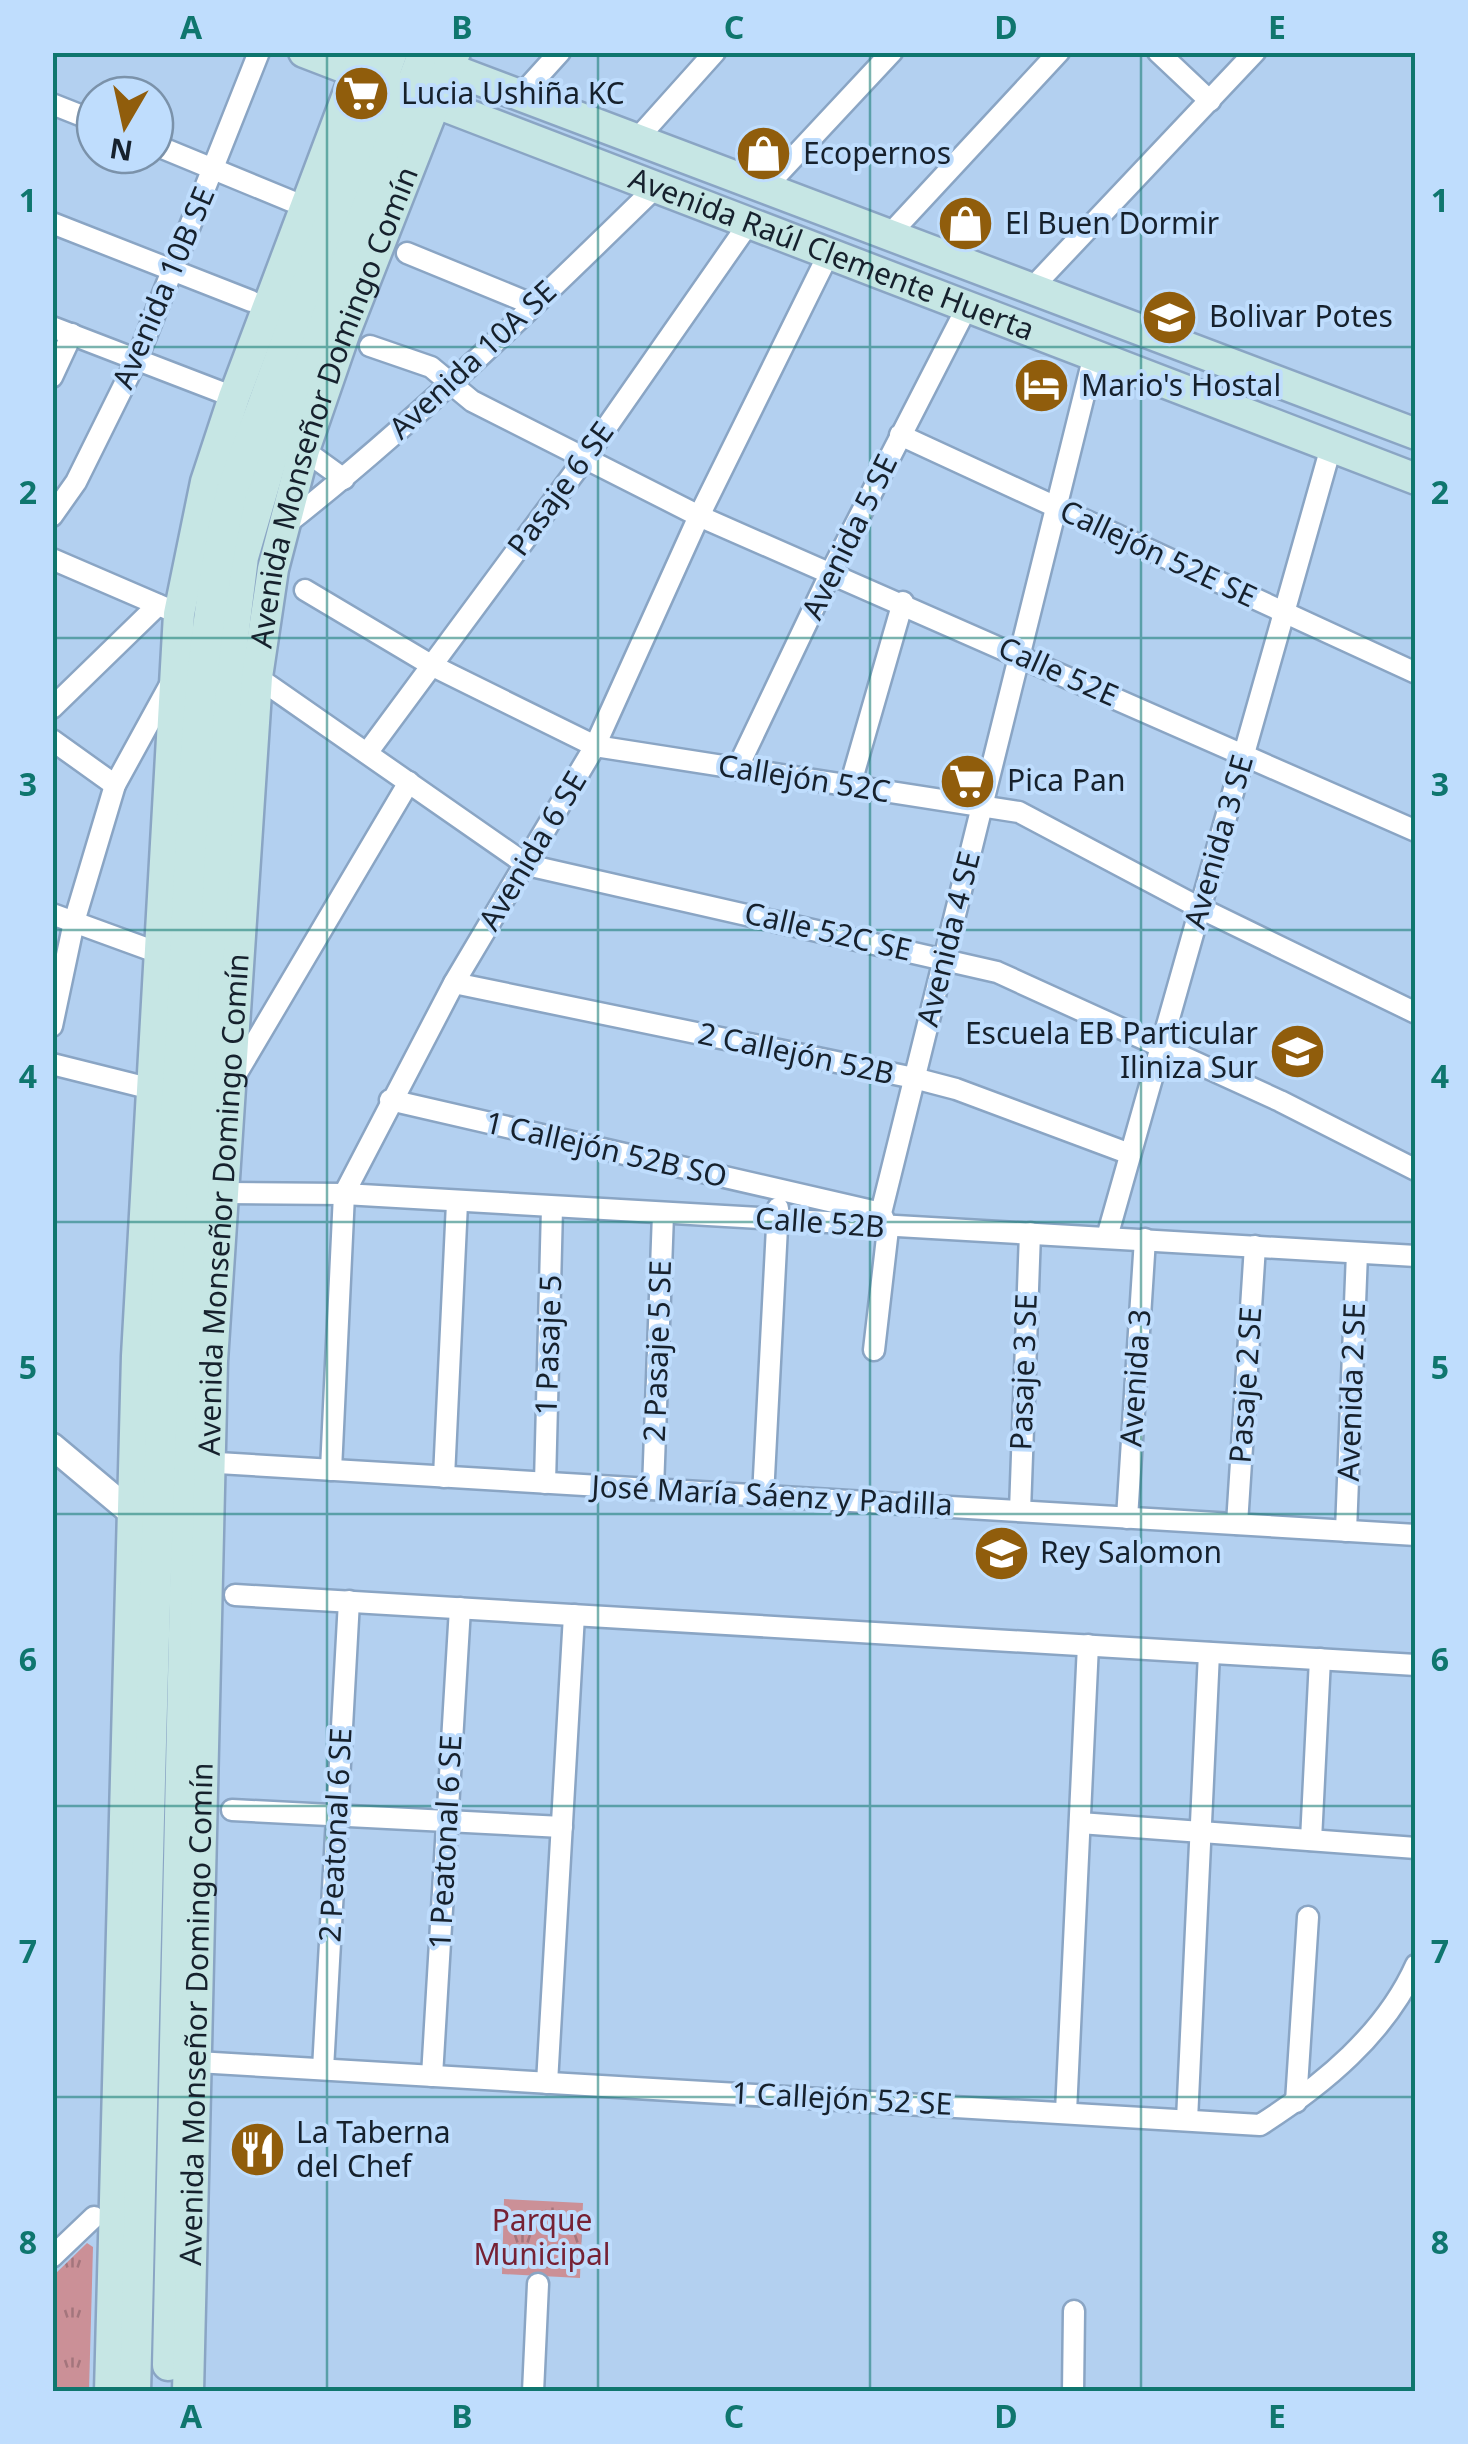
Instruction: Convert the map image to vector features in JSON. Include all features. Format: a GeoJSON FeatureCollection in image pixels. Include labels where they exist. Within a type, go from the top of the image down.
{"type":"FeatureCollection","features":[{"type":"Feature","properties":{"kind":"main road","name":"Avenida Raúl Clemente Huerta"},"geometry":{"type":"LineString","coordinates":[[304,52],[389,80],[656,187],[1416,479]]}},
{"type":"Feature","properties":{"kind":"main road","name":"Avenida Raúl Clemente Huerta"},"geometry":{"type":"LineString","coordinates":[[424,56],[1416,434]]}},
{"type":"Feature","properties":{"kind":"main road","name":"Avenida Monseñor Domingo Comín"},"geometry":{"type":"LineString","coordinates":[[168,2392],[190,1936],[208,784],[172,680],[168,610],[389,80],[424,56]]}},
{"type":"Feature","properties":{"kind":"main road","name":"Avenida Monseñor Domingo Comín"},"geometry":{"type":"LineString","coordinates":[[147,1525],[137,1356],[158,953],[208,784],[228,678],[244,557],[309,392],[389,80],[424,56]]}},
{"type":"Feature","properties":{"kind":"main road","name":"Avenida Monseñor Domingo Comín"},"geometry":{"type":"LineString","coordinates":[[110,2392],[133,2017],[147,1525],[208,784],[257,677],[284,526],[304,450],[309,392]]}},
{"type":"Feature","properties":{"kind":"main road","name":"Avenida Monseñor Domingo Comín"},"geometry":{"type":"LineString","coordinates":[[199,1462],[232,1083],[202,678],[218,547],[219,486]]}},
{"type":"Feature","properties":{"kind":"main road","name":"Avenida Monseñor Domingo Comín"},"geometry":{"type":"LineString","coordinates":[[188,2392],[197,2062],[190,1936]]}},
{"type":"Feature","properties":{"kind":"main road","name":"Avenida Monseñor Domingo Comín"},"geometry":{"type":"LineString","coordinates":[[133,2017],[135,2392]]}},
{"type":"Feature","properties":{"kind":"street","name":"Avenida 10B SE"},"geometry":{"type":"LineString","coordinates":[[52,516],[76,482],[137,360],[260,52]]}},
{"type":"Feature","properties":{"kind":"street"},"geometry":{"type":"LineString","coordinates":[[521,96],[560,52]]}},
{"type":"Feature","properties":{"kind":"street"},"geometry":{"type":"LineString","coordinates":[[637,139],[714,52]]}},
{"type":"Feature","properties":{"kind":"street"},"geometry":{"type":"LineString","coordinates":[[765,188],[892,52]]}},
{"type":"Feature","properties":{"kind":"street"},"geometry":{"type":"LineString","coordinates":[[890,234],[1059,52]]}},
{"type":"Feature","properties":{"kind":"street"},"geometry":{"type":"LineString","coordinates":[[1158,52],[1210,100]]}},
{"type":"Feature","properties":{"kind":"street"},"geometry":{"type":"LineString","coordinates":[[1032,288],[1254,52]]}},
{"type":"Feature","properties":{"kind":"street"},"geometry":{"type":"LineString","coordinates":[[175,153],[291,200]]}},
{"type":"Feature","properties":{"kind":"street","name":"Avenida 10A SE"},"geometry":{"type":"LineString","coordinates":[[284,526],[344,479],[656,187]]}},
{"type":"Feature","properties":{"kind":"street","name":"Pasaje 6 SE"},"geometry":{"type":"LineString","coordinates":[[368,753],[583,461],[748,222]]}},
{"type":"Feature","properties":{"kind":"street"},"geometry":{"type":"LineString","coordinates":[[52,224],[250,301]]}},
{"type":"Feature","properties":{"kind":"street"},"geometry":{"type":"LineString","coordinates":[[407,253],[534,305]]}},
{"type":"Feature","properties":{"kind":"street","name":"Avenida 6 SE"},"geometry":{"type":"LineString","coordinates":[[331,1470],[344,1194],[454,982],[595,746],[700,516],[829,253]]}},
{"type":"Feature","properties":{"kind":"street","name":"Avenida 5 SE"},"geometry":{"type":"LineString","coordinates":[[737,769],[831,572],[967,307]]}},
{"type":"Feature","properties":{"kind":"street"},"geometry":{"type":"LineString","coordinates":[[52,378],[62,330],[221,392]]}},
{"type":"Feature","properties":{"kind":"street","name":"Calle 52E"},"geometry":{"type":"LineString","coordinates":[[370,346],[426,364],[472,401],[583,461],[700,516],[1416,830]]}},
{"type":"Feature","properties":{"kind":"street","name":"Avenida 4 SE"},"geometry":{"type":"LineString","coordinates":[[874,1350],[884,1221],[914,1078],[1094,355]]}},
{"type":"Feature","properties":{"kind":"street","name":"Callejón 52E SE"},"geometry":{"type":"LineString","coordinates":[[900,436],[1416,672]]}},
{"type":"Feature","properties":{"kind":"street","name":"Avenida 3 SE"},"geometry":{"type":"LineString","coordinates":[[1107,1237],[1331,447]]}},
{"type":"Feature","properties":{"kind":"street"},"geometry":{"type":"LineString","coordinates":[[304,450],[344,479]]}},
{"type":"Feature","properties":{"kind":"street"},"geometry":{"type":"LineString","coordinates":[[52,560],[168,610],[52,708]]}},
{"type":"Feature","properties":{"kind":"street","name":"Callejón 52C"},"geometry":{"type":"LineString","coordinates":[[304,590],[432,665],[595,746],[1020,812],[1200,908],[1416,1013]]}},
{"type":"Feature","properties":{"kind":"street"},"geometry":{"type":"LineString","coordinates":[[850,786],[903,602]]}},
{"type":"Feature","properties":{"kind":"street","name":"Calle 52C SE"},"geometry":{"type":"LineString","coordinates":[[257,677],[527,865],[998,972],[1416,1170]]}},
{"type":"Feature","properties":{"kind":"street"},"geometry":{"type":"LineString","coordinates":[[52,1026],[74,922],[115,785],[172,680]]}},
{"type":"Feature","properties":{"kind":"street"},"geometry":{"type":"LineString","coordinates":[[52,740],[115,785]]}},
{"type":"Feature","properties":{"kind":"street"},"geometry":{"type":"LineString","coordinates":[[232,1083],[409,782]]}},
{"type":"Feature","properties":{"kind":"street"},"geometry":{"type":"LineString","coordinates":[[52,914],[158,953]]}},
{"type":"Feature","properties":{"kind":"street","name":"2 Callejón 52B"},"geometry":{"type":"LineString","coordinates":[[454,982],[914,1078],[956,1089],[1130,1154]]}},
{"type":"Feature","properties":{"kind":"street"},"geometry":{"type":"LineString","coordinates":[[52,1064],[152,1089]]}},
{"type":"Feature","properties":{"kind":"street","name":"1 Callejón 52B SO"},"geometry":{"type":"LineString","coordinates":[[390,1100],[778,1189],[884,1221]]}},
{"type":"Feature","properties":{"kind":"street"},"geometry":{"type":"LineString","coordinates":[[763,1496],[778,1189]]}},
{"type":"Feature","properties":{"kind":"street","name":"Calle 52B"},"geometry":{"type":"LineString","coordinates":[[224,1193],[344,1194],[662,1214],[884,1221],[1416,1256]]}},
{"type":"Feature","properties":{"kind":"street"},"geometry":{"type":"LineString","coordinates":[[444,1477],[457,1203]]}},
{"type":"Feature","properties":{"kind":"street","name":"1 Pasaje 5"},"geometry":{"type":"LineString","coordinates":[[545,1483],[552,1208]]}},
{"type":"Feature","properties":{"kind":"street","name":"2 Pasaje 5 SE"},"geometry":{"type":"LineString","coordinates":[[653,1489],[662,1214]]}},
{"type":"Feature","properties":{"kind":"street","name":"Pasaje 3 SE"},"geometry":{"type":"LineString","coordinates":[[1020,1511],[1030,1233]]}},
{"type":"Feature","properties":{"kind":"street","name":"Avenida 3"},"geometry":{"type":"LineString","coordinates":[[1127,1518],[1145,1239]]}},
{"type":"Feature","properties":{"kind":"street","name":"Pasaje 2 SE"},"geometry":{"type":"LineString","coordinates":[[1237,1524],[1255,1246]]}},
{"type":"Feature","properties":{"kind":"street","name":"Avenida 2 SE"},"geometry":{"type":"LineString","coordinates":[[1346,1531],[1357,1253]]}},
{"type":"Feature","properties":{"kind":"street"},"geometry":{"type":"LineString","coordinates":[[52,1446],[147,1525]]}},
{"type":"Feature","properties":{"kind":"street","name":"José María Sáenz y Padilla"},"geometry":{"type":"LineString","coordinates":[[199,1462],[1416,1534]]}},
{"type":"Feature","properties":{"kind":"street"},"geometry":{"type":"LineString","coordinates":[[235,1594],[1416,1665]]}},
{"type":"Feature","properties":{"kind":"street","name":"2 Peatonal 6 SE"},"geometry":{"type":"LineString","coordinates":[[323,2070],[349,1601]]}},
{"type":"Feature","properties":{"kind":"street","name":"1 Peatonal 6 SE"},"geometry":{"type":"LineString","coordinates":[[432,2076],[460,1608]]}},
{"type":"Feature","properties":{"kind":"street"},"geometry":{"type":"LineString","coordinates":[[547,2082],[574,1615]]}},
{"type":"Feature","properties":{"kind":"street"},"geometry":{"type":"LineString","coordinates":[[1066,2112],[1088,1645]]}},
{"type":"Feature","properties":{"kind":"street"},"geometry":{"type":"LineString","coordinates":[[1187,2120],[1208,1652]]}},
{"type":"Feature","properties":{"kind":"street"},"geometry":{"type":"LineString","coordinates":[[1311,1840],[1320,1659]]}},
{"type":"Feature","properties":{"kind":"street"},"geometry":{"type":"LineString","coordinates":[[232,1810],[562,1827]]}},
{"type":"Feature","properties":{"kind":"street"},"geometry":{"type":"LineString","coordinates":[[1080,1823],[1416,1848]]}},
{"type":"Feature","properties":{"kind":"street"},"geometry":{"type":"LineString","coordinates":[[1296,2102],[1308,1917]]}},
{"type":"Feature","properties":{"kind":"street","name":"1 Callejón 52 SE"},"geometry":{"type":"LineString","coordinates":[[197,2062],[1260,2125],[1296,2102],[1363,2043],[1400,2002],[1416,1965]]}},
{"type":"Feature","properties":{"kind":"street"},"geometry":{"type":"LineString","coordinates":[[52,2257],[94,2218]]}},
{"type":"Feature","properties":{"kind":"street"},"geometry":{"type":"LineString","coordinates":[[533,2392],[538,2284]]}},
{"type":"Feature","properties":{"kind":"street"},"geometry":{"type":"LineString","coordinates":[[1073,2392],[1074,2311]]}},
{"type":"Feature","properties":{"kind":"green space","name":"Parque Municipal"},"geometry":{"type":"Polygon","coordinates":[[[504,2199],[583,2203],[580,2278],[502,2274],[504,2199]]]}},
{"type":"Feature","properties":{"kind":"green space"},"geometry":{"type":"Polygon","coordinates":[[[87,2243],[93,2247],[89,2391],[53,2391],[53,2276],[87,2243]]]}},
{"type":"Feature","properties":{"kind":"place","name":"Lucia Ushiña KC"},"geometry":{"type":"Point","coordinates":[362,94]}},
{"type":"Feature","properties":{"kind":"place","name":"Ecopernos"},"geometry":{"type":"Point","coordinates":[764,154]}},
{"type":"Feature","properties":{"kind":"place","name":"El Buen Dormir"},"geometry":{"type":"Point","coordinates":[966,224]}},
{"type":"Feature","properties":{"kind":"place","name":"Bolivar Potes"},"geometry":{"type":"Point","coordinates":[1170,317]}},
{"type":"Feature","properties":{"kind":"place","name":"Mario's Hostal"},"geometry":{"type":"Point","coordinates":[1042,386]}},
{"type":"Feature","properties":{"kind":"place","name":"Pica Pan"},"geometry":{"type":"Point","coordinates":[968,781]}},
{"type":"Feature","properties":{"kind":"place","name":"Escuela EB Particular Iliniza Sur"},"geometry":{"type":"Point","coordinates":[1297,1051]}},
{"type":"Feature","properties":{"kind":"place","name":"Rey Salomon"},"geometry":{"type":"Point","coordinates":[1001,1553]}},
{"type":"Feature","properties":{"kind":"place","name":"La Taberna del Chef"},"geometry":{"type":"Point","coordinates":[257,2150]}}]}
